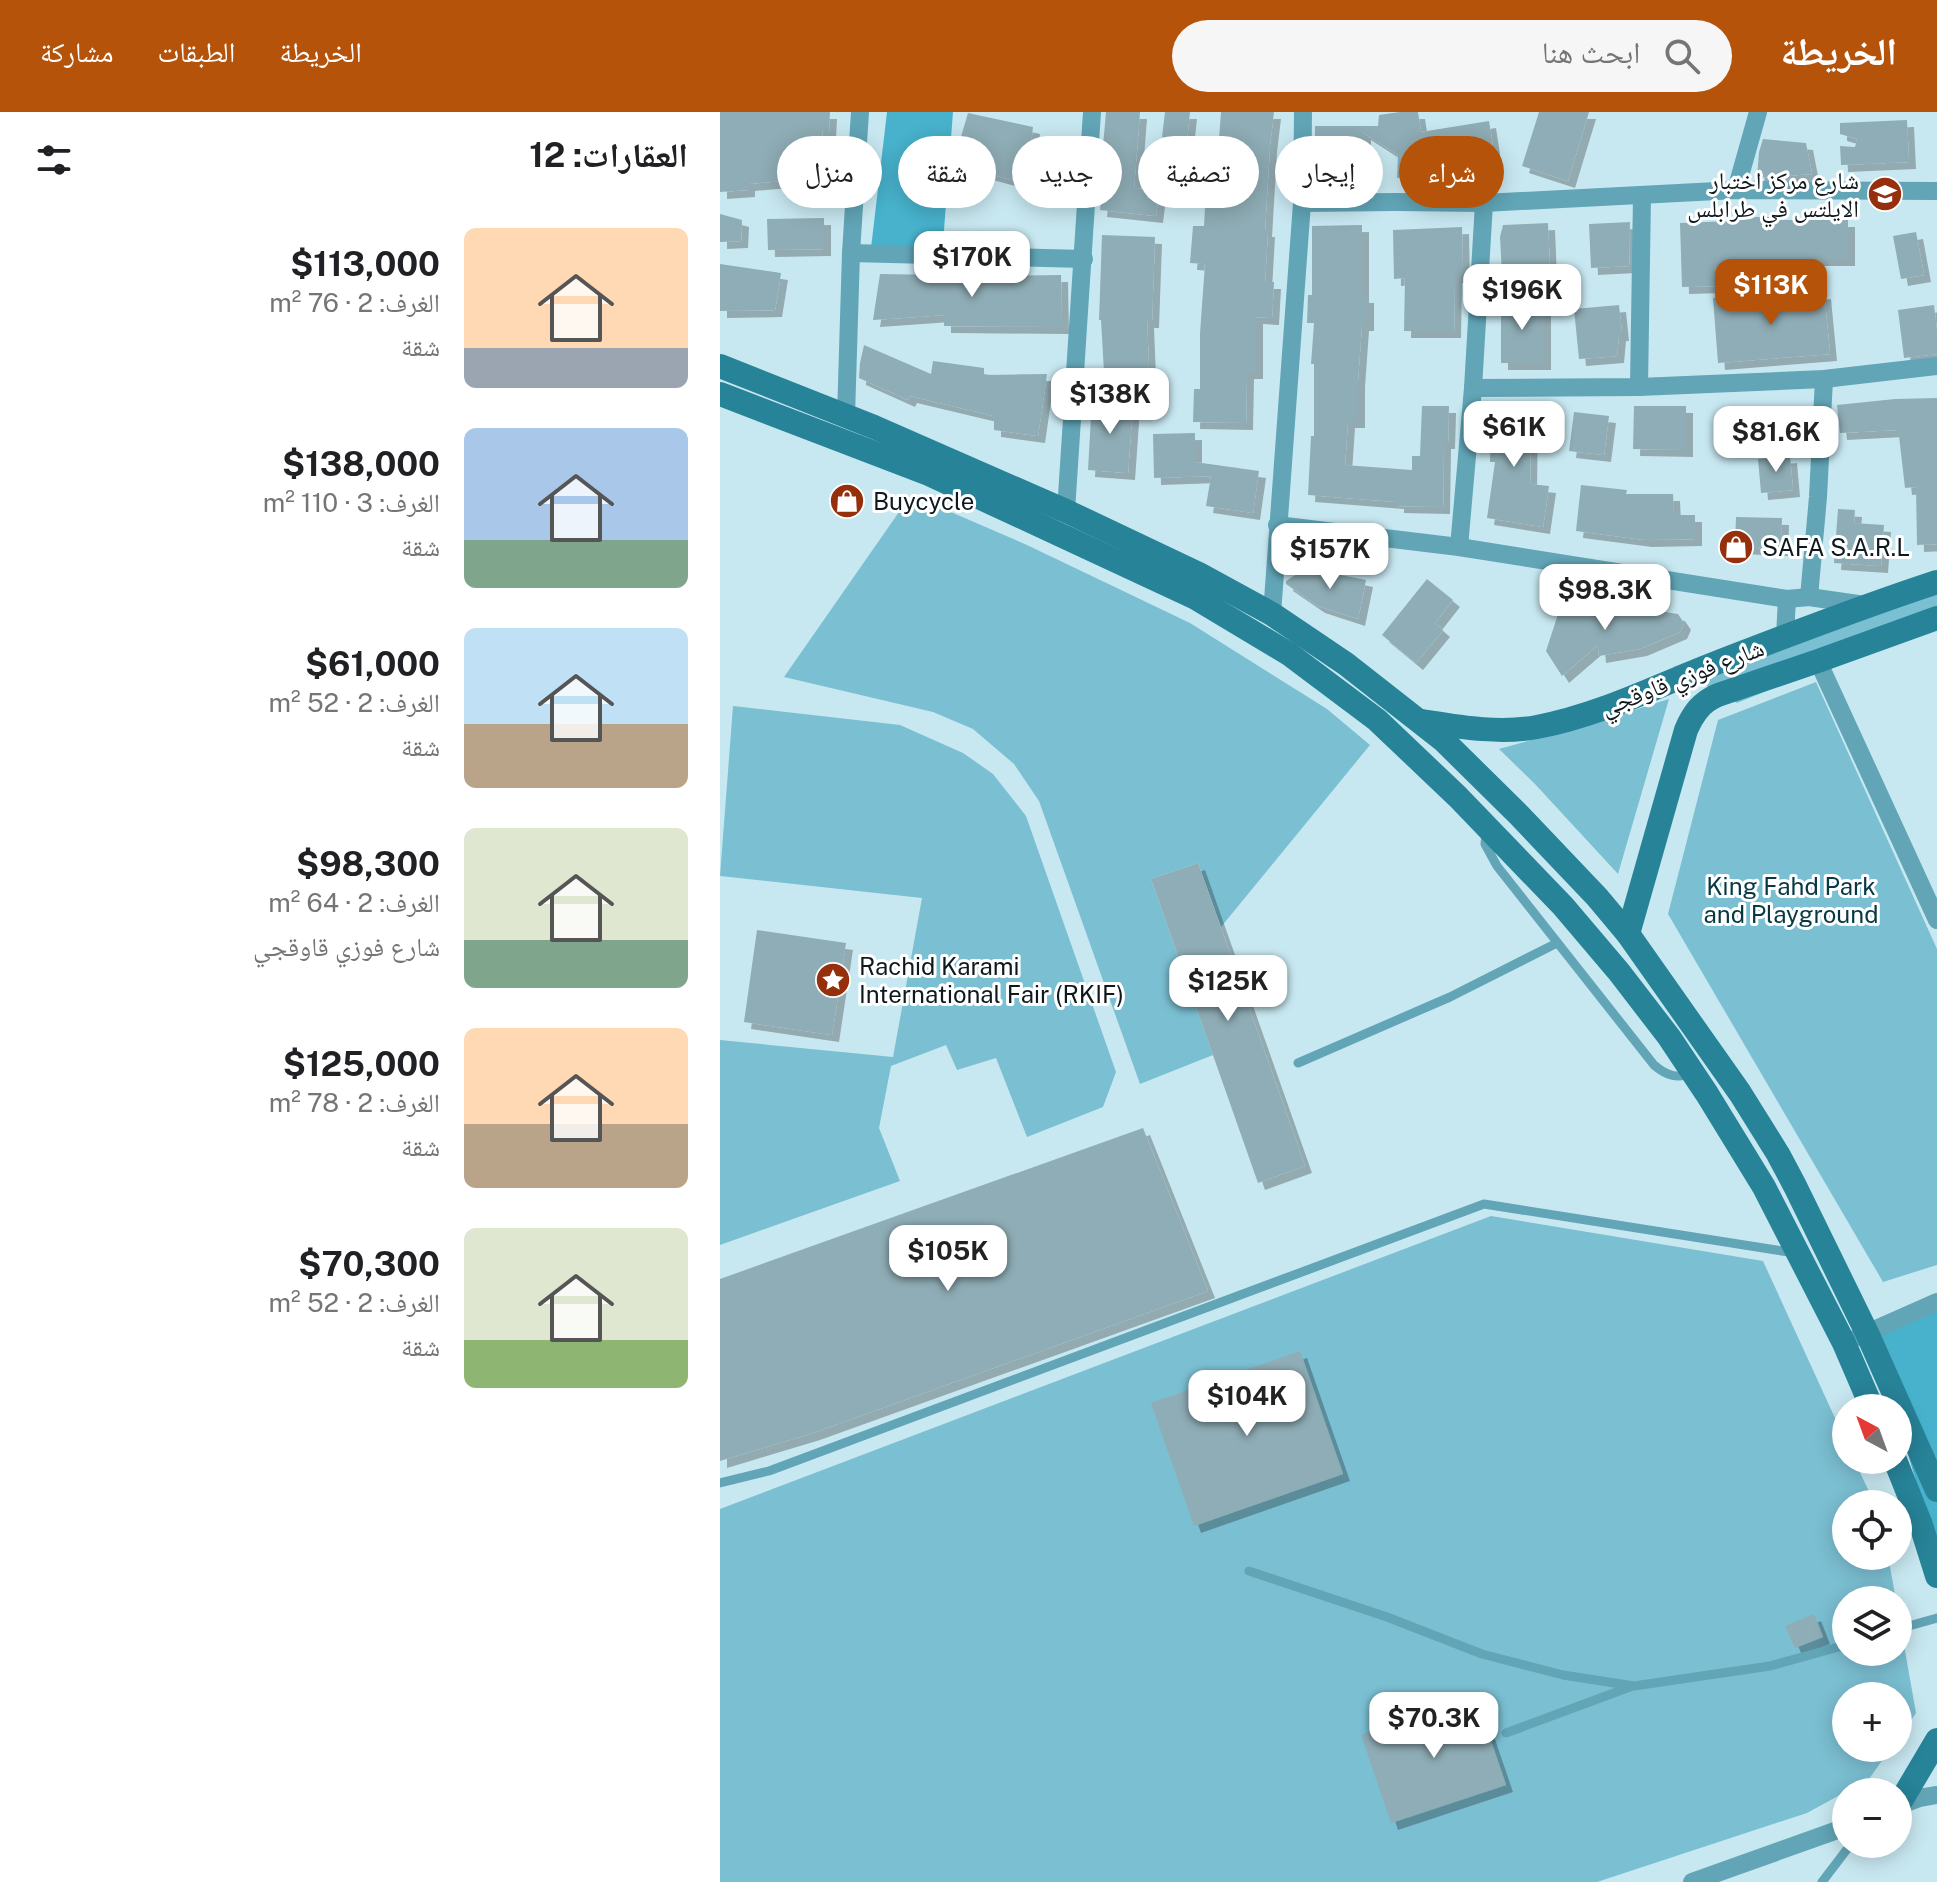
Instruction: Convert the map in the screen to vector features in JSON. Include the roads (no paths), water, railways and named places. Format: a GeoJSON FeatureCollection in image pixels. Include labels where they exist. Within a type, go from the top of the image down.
{"type":"FeatureCollection","features":[{"type":"Feature","properties":{"kind":"street"},"geometry":{"type":"LineString","coordinates":[[846,416],[851,253],[860,112]]}},
{"type":"Feature","properties":{"kind":"street"},"geometry":{"type":"LineString","coordinates":[[1066,511],[1092,112]]}},
{"type":"Feature","properties":{"kind":"street"},"geometry":{"type":"LineString","coordinates":[[1303,112],[1303,136]]}},
{"type":"Feature","properties":{"kind":"street"},"geometry":{"type":"LineString","coordinates":[[1736,190],[1758,112]]}},
{"type":"Feature","properties":{"kind":"street"},"geometry":{"type":"LineString","coordinates":[[1504,202],[1736,190],[1937,191]]}},
{"type":"Feature","properties":{"kind":"street"},"geometry":{"type":"LineString","coordinates":[[1639,387],[1642,196]]}},
{"type":"Feature","properties":{"kind":"street"},"geometry":{"type":"LineString","coordinates":[[1272,614],[1302,208]]}},
{"type":"Feature","properties":{"kind":"street"},"geometry":{"type":"LineString","coordinates":[[1459,547],[1473,388],[1484,208]]}},
{"type":"Feature","properties":{"kind":"street"},"geometry":{"type":"LineString","coordinates":[[851,253],[1084,259]]}},
{"type":"Feature","properties":{"kind":"street"},"geometry":{"type":"LineString","coordinates":[[720,366],[846,416],[1066,511],[1199,574],[1272,614],[1346,664],[1443,740],[1597,897],[1628,934],[1715,1057],[1778,1154],[1867,1333],[1937,1490]]}},
{"type":"Feature","properties":{"kind":"street"},"geometry":{"type":"LineString","coordinates":[[1473,388],[1639,387],[1824,379],[1937,366]]}},
{"type":"Feature","properties":{"kind":"street"},"geometry":{"type":"LineString","coordinates":[[1809,597],[1824,379]]}},
{"type":"Feature","properties":{"kind":"street"},"geometry":{"type":"LineString","coordinates":[[720,394],[929,474],[1194,597],[1268,640],[1357,704],[1416,756],[1486,825],[1596,943],[1669,1037],[1764,1187],[1844,1343],[1866,1394]]}},
{"type":"Feature","properties":{"kind":"street"},"geometry":{"type":"LineString","coordinates":[[1277,525],[1459,547],[1787,599],[1809,597],[1867,606]]}},
{"type":"Feature","properties":{"kind":"street","name":"شارع فوزي قاوقجي"},"geometry":{"type":"LineString","coordinates":[[1419,720],[1485,729],[1535,727],[1600,709],[1785,636],[1937,582]]}},
{"type":"Feature","properties":{"kind":"street"},"geometry":{"type":"LineString","coordinates":[[1785,636],[1787,599]]}},
{"type":"Feature","properties":{"kind":"street","name":"شارع فوزي قاوقجي"},"geometry":{"type":"LineString","coordinates":[[1628,934],[1686,730],[1691,718],[1708,699],[1931,623]]}},
{"type":"Feature","properties":{"kind":"street"},"geometry":{"type":"LineString","coordinates":[[1818,661],[1937,920]]}},
{"type":"Feature","properties":{"kind":"street"},"geometry":{"type":"LineString","coordinates":[[1695,671],[1696,690],[1708,699]]}},
{"type":"Feature","properties":{"kind":"street"},"geometry":{"type":"LineString","coordinates":[[1844,1343],[1937,1302]]}},
{"type":"Feature","properties":{"kind":"street"},"geometry":{"type":"LineString","coordinates":[[1901,1474],[1937,1576]]}},
{"type":"Feature","properties":{"kind":"street"},"geometry":{"type":"LineString","coordinates":[[1912,1782],[1937,1740]]}},
{"type":"Feature","properties":{"kind":"street"},"geometry":{"type":"LineString","coordinates":[[1912,1801],[1937,1795]]}},
{"type":"Feature","properties":{"kind":"street"},"geometry":{"type":"LineString","coordinates":[[1692,1882],[1832,1832]]}},
{"type":"Feature","properties":{"kind":"lane"},"geometry":{"type":"LineString","coordinates":[[1486,825],[1485,844],[1497,866],[1654,1065],[1672,1077],[1682,1077],[1715,1057]]}},
{"type":"Feature","properties":{"kind":"lane"},"geometry":{"type":"LineString","coordinates":[[1298,1063],[1450,997],[1557,943]]}},
{"type":"Feature","properties":{"kind":"lane"},"geometry":{"type":"LineString","coordinates":[[720,1483],[784,1465],[1484,1204],[1799,1254]]}},
{"type":"Feature","properties":{"kind":"lane"},"geometry":{"type":"LineString","coordinates":[[1249,1571],[1387,1617],[1482,1654],[1563,1675],[1634,1686]]}},
{"type":"Feature","properties":{"kind":"lane"},"geometry":{"type":"LineString","coordinates":[[1912,1625],[1937,1618]]}},
{"type":"Feature","properties":{"kind":"lane"},"geometry":{"type":"LineString","coordinates":[[1506,1733],[1634,1686],[1770,1666],[1832,1649]]}},
{"type":"Feature","properties":{"kind":"lane"},"geometry":{"type":"LineString","coordinates":[[1822,1882],[1840,1858]]}},
{"type":"Feature","properties":{"kind":"place","name":"شارع مركز اختبار الايلتس في طرابلس"},"geometry":{"type":"Point","coordinates":[1885,194]}},
{"type":"Feature","properties":{"kind":"place","name":"Buycycle"},"geometry":{"type":"Point","coordinates":[847,501]}},
{"type":"Feature","properties":{"kind":"place","name":"SAFA S.A.R.L"},"geometry":{"type":"Point","coordinates":[1736,547]}},
{"type":"Feature","properties":{"kind":"place","name":"Rachid Karami International Fair (RKIF)"},"geometry":{"type":"Point","coordinates":[833,980]}},
{"type":"Feature","properties":{"kind":"park label","name":"King Fahd Park and Playground"},"geometry":{"type":"Point","coordinates":[1791,900]}}]}
